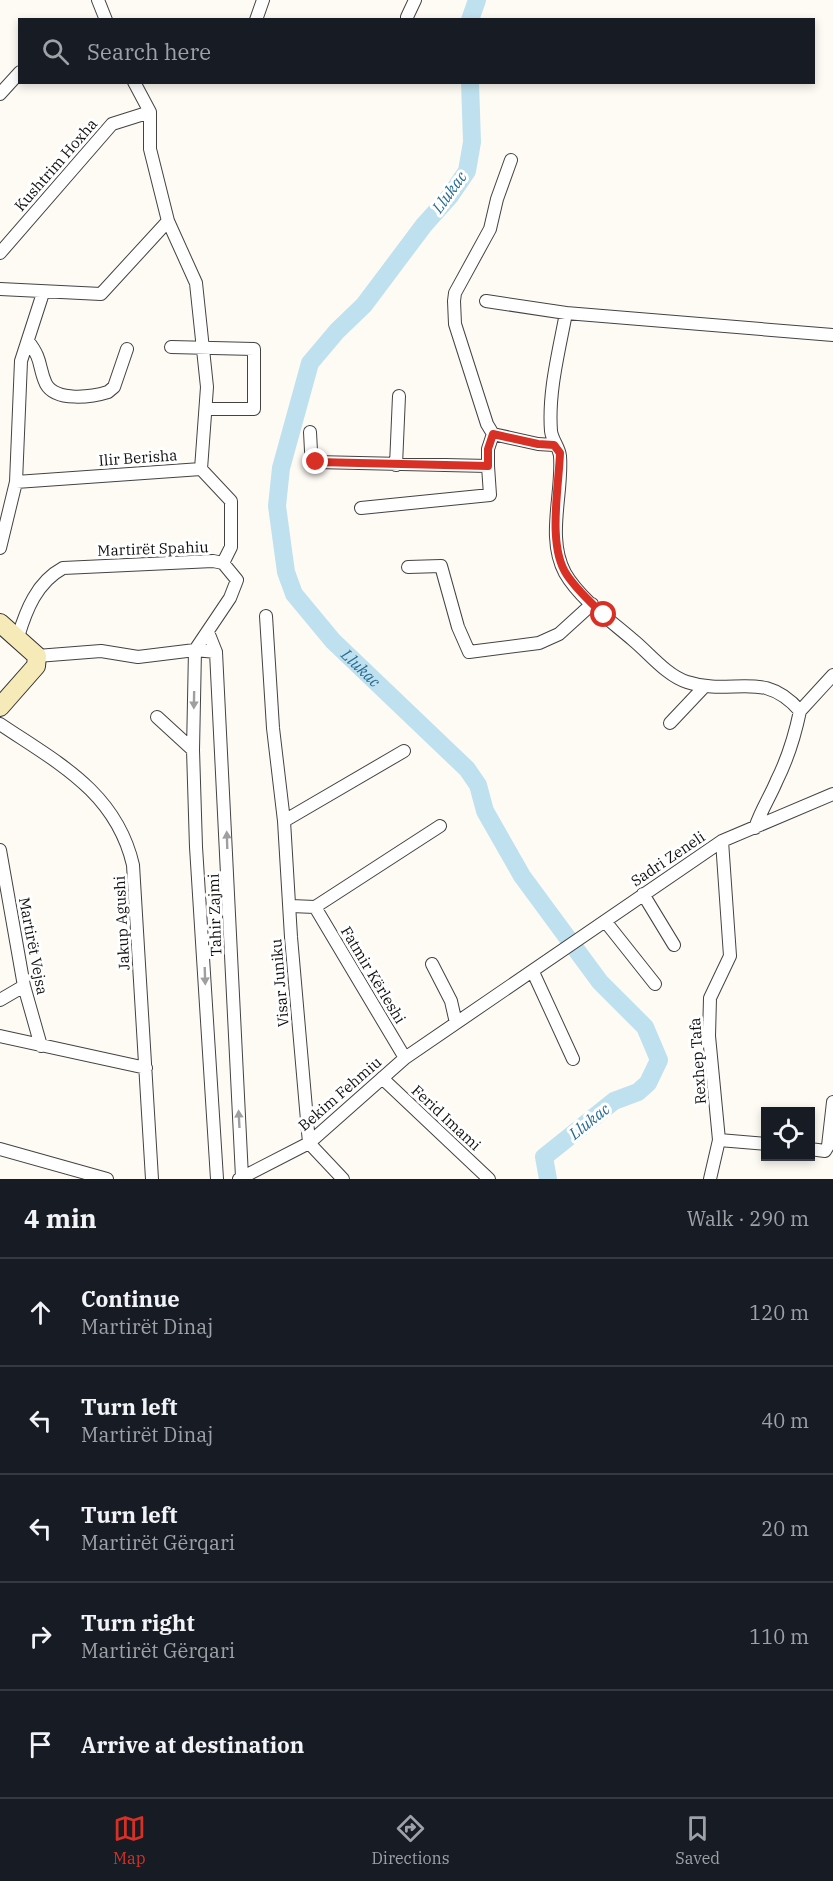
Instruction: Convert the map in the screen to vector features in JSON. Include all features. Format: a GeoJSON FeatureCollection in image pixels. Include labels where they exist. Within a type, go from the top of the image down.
{"type":"FeatureCollection","features":[{"type":"Feature","properties":{"kind":"street"},"geometry":{"type":"LineString","coordinates":[[98,0],[105,18]]}},
{"type":"Feature","properties":{"kind":"street"},"geometry":{"type":"LineString","coordinates":[[257,18],[263,0]]}},
{"type":"Feature","properties":{"kind":"street"},"geometry":{"type":"LineString","coordinates":[[407,16],[415,0]]}},
{"type":"Feature","properties":{"kind":"street"},"geometry":{"type":"LineString","coordinates":[[0,94],[18,74]]}},
{"type":"Feature","properties":{"kind":"street"},"geometry":{"type":"LineString","coordinates":[[135,84],[150,112],[150,149],[168,222],[196,283],[199,303],[197,310],[204,348],[207,387],[201,469],[231,501],[231,547],[223,563]]}},
{"type":"Feature","properties":{"kind":"street","name":"Kushtrim Hoxha"},"geometry":{"type":"LineString","coordinates":[[0,253],[112,124],[150,112]]}},
{"type":"Feature","properties":{"kind":"street"},"geometry":{"type":"LineString","coordinates":[[511,160],[497,199],[490,229],[455,293],[455,324],[487,424],[493,434],[538,444],[554,445]]}},
{"type":"Feature","properties":{"kind":"street"},"geometry":{"type":"LineString","coordinates":[[0,290],[101,294],[168,222]]}},
{"type":"Feature","properties":{"kind":"street"},"geometry":{"type":"LineString","coordinates":[[0,548],[16,482],[21,361],[44,293]]}},
{"type":"Feature","properties":{"kind":"street"},"geometry":{"type":"LineString","coordinates":[[486,301],[566,313],[833,335]]}},
{"type":"Feature","properties":{"kind":"street"},"geometry":{"type":"LineString","coordinates":[[566,313],[552,389],[551,433],[554,445],[560,453],[556,509],[559,557],[566,574],[592,604],[673,675],[704,687],[756,685],[783,693],[800,711]]}},
{"type":"Feature","properties":{"kind":"street"},"geometry":{"type":"LineString","coordinates":[[28,341],[40,357],[46,384],[54,392],[64,396],[108,392],[114,387],[127,349]]}},
{"type":"Feature","properties":{"kind":"street"},"geometry":{"type":"LineString","coordinates":[[171,347],[254,348],[254,408],[206,409]]}},
{"type":"Feature","properties":{"kind":"street"},"geometry":{"type":"LineString","coordinates":[[396,465],[399,396]]}},
{"type":"Feature","properties":{"kind":"street"},"geometry":{"type":"LineString","coordinates":[[310,432],[311,450],[316,462],[488,466]]}},
{"type":"Feature","properties":{"kind":"street"},"geometry":{"type":"LineString","coordinates":[[361,508],[490,495],[488,449],[493,434]]}},
{"type":"Feature","properties":{"kind":"street","name":"Ilir Berisha"},"geometry":{"type":"LineString","coordinates":[[16,482],[201,469]]}},
{"type":"Feature","properties":{"kind":"street","name":"Martirët Spahiu"},"geometry":{"type":"LineString","coordinates":[[18,637],[25,613],[42,584],[50,575],[63,568],[213,561],[223,563],[237,580],[230,598],[208,632]]}},
{"type":"Feature","properties":{"kind":"street"},"geometry":{"type":"LineString","coordinates":[[408,567],[441,566],[458,627],[469,652],[538,643],[559,634],[592,604]]}},
{"type":"Feature","properties":{"kind":"street","name":"Visar Juniku"},"geometry":{"type":"LineString","coordinates":[[266,616],[273,728],[284,821],[291,906],[291,937],[309,1143]]}},
{"type":"Feature","properties":{"kind":"street"},"geometry":{"type":"LineString","coordinates":[[0,623],[37,656],[101,651],[138,657],[195,650],[216,652]]}},
{"type":"Feature","properties":{"kind":"street"},"geometry":{"type":"LineString","coordinates":[[195,650],[208,632]]}},
{"type":"Feature","properties":{"kind":"street","name":"Tahir Zajmi"},"geometry":{"type":"LineString","coordinates":[[208,632],[216,652],[240,1178]]}},
{"type":"Feature","properties":{"kind":"street","name":"Tahir Zajmi"},"geometry":{"type":"LineString","coordinates":[[195,650],[193,750],[207,1043],[217,1179]]}},
{"type":"Feature","properties":{"kind":"street"},"geometry":{"type":"LineString","coordinates":[[0,707],[36,666],[37,656]]}},
{"type":"Feature","properties":{"kind":"street"},"geometry":{"type":"LineString","coordinates":[[755,828],[787,755],[800,711],[833,675]]}},
{"type":"Feature","properties":{"kind":"street"},"geometry":{"type":"LineString","coordinates":[[670,723],[704,687]]}},
{"type":"Feature","properties":{"kind":"street"},"geometry":{"type":"LineString","coordinates":[[157,717],[193,750]]}},
{"type":"Feature","properties":{"kind":"street","name":"Jakup Agushi"},"geometry":{"type":"LineString","coordinates":[[0,724],[76,775],[103,802],[127,839],[134,866],[152,1179]]}},
{"type":"Feature","properties":{"kind":"street"},"geometry":{"type":"LineString","coordinates":[[284,821],[404,751]]}},
{"type":"Feature","properties":{"kind":"street","name":"Sadri Zeneli"},"geometry":{"type":"LineString","coordinates":[[533,972],[722,841],[833,794]]}},
{"type":"Feature","properties":{"kind":"street"},"geometry":{"type":"LineString","coordinates":[[291,906],[315,907],[440,826]]}},
{"type":"Feature","properties":{"kind":"street","name":"Rexhep Tafa"},"geometry":{"type":"LineString","coordinates":[[710,1179],[719,1140],[709,1036],[710,998],[730,956],[722,841]]}},
{"type":"Feature","properties":{"kind":"street","name":"Martirët Vejsa"},"geometry":{"type":"LineString","coordinates":[[0,850],[24,986],[41,1046]]}},
{"type":"Feature","properties":{"kind":"street"},"geometry":{"type":"LineString","coordinates":[[643,894],[674,945]]}},
{"type":"Feature","properties":{"kind":"street","name":"Fatmir Kërleshi"},"geometry":{"type":"LineString","coordinates":[[315,907],[405,1058]]}},
{"type":"Feature","properties":{"kind":"street"},"geometry":{"type":"LineString","coordinates":[[604,921],[655,984]]}},
{"type":"Feature","properties":{"kind":"street"},"geometry":{"type":"LineString","coordinates":[[432,964],[451,1001],[456,1023]]}},
{"type":"Feature","properties":{"kind":"street"},"geometry":{"type":"LineString","coordinates":[[533,972],[573,1059]]}},
{"type":"Feature","properties":{"kind":"street","name":"Bekim Fehmiu"},"geometry":{"type":"LineString","coordinates":[[240,1178],[309,1143],[405,1058],[533,972]]}},
{"type":"Feature","properties":{"kind":"street"},"geometry":{"type":"LineString","coordinates":[[0,1000],[24,986]]}},
{"type":"Feature","properties":{"kind":"street"},"geometry":{"type":"LineString","coordinates":[[0,1036],[146,1068]]}},
{"type":"Feature","properties":{"kind":"street","name":"Ferid Imami"},"geometry":{"type":"LineString","coordinates":[[382,1078],[489,1179]]}},
{"type":"Feature","properties":{"kind":"street"},"geometry":{"type":"LineString","coordinates":[[815,1149],[825,1150],[828,1146],[833,1102]]}},
{"type":"Feature","properties":{"kind":"street"},"geometry":{"type":"LineString","coordinates":[[719,1140],[761,1144]]}},
{"type":"Feature","properties":{"kind":"street"},"geometry":{"type":"LineString","coordinates":[[309,1143],[343,1179]]}},
{"type":"Feature","properties":{"kind":"street"},"geometry":{"type":"LineString","coordinates":[[0,1149],[107,1179]]}},
{"type":"Feature","properties":{"kind":"waterway","name":"Llukac"},"geometry":{"type":"LineString","coordinates":[[471,18],[477,0]]}},
{"type":"Feature","properties":{"kind":"waterway","name":"Llukac"},"geometry":{"type":"LineString","coordinates":[[470,84],[472,142],[467,171],[364,305],[337,331],[310,363],[281,468],[277,506],[286,572],[294,594],[333,641],[467,769],[478,785],[485,811],[522,876],[600,982],[645,1027],[659,1060],[648,1083],[638,1092],[614,1101],[544,1157],[548,1179]]}},
{"type":"Feature","properties":{"kind":"route"},"geometry":{"type":"LineString","coordinates":[[316,462],[488,466],[488,449],[493,434],[538,444],[554,445],[560,453],[556,509],[559,557],[566,574],[604,615]]}}]}
